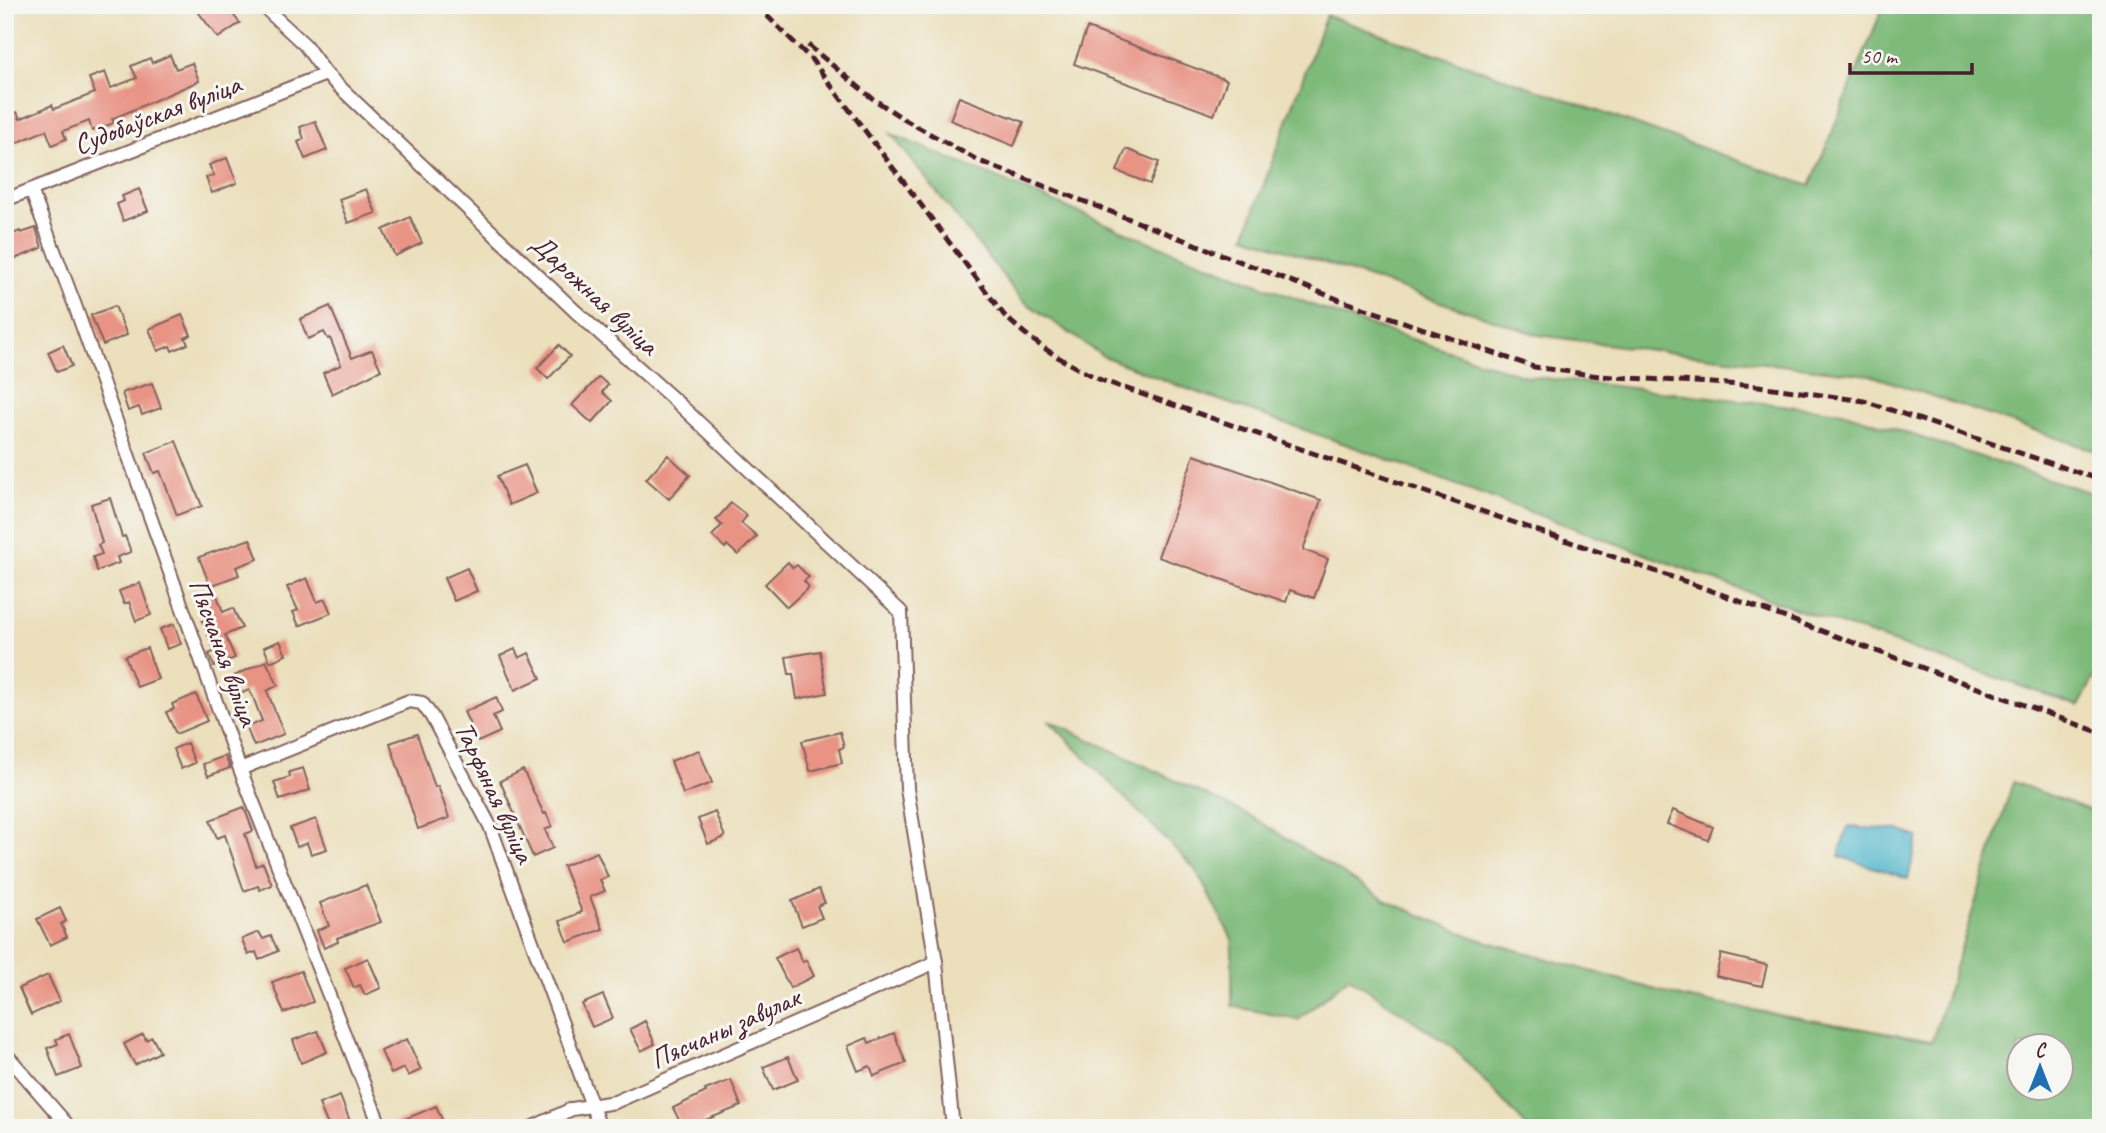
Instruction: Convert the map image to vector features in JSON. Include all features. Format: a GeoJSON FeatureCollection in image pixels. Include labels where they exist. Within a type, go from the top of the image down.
{"type":"FeatureCollection","features":[{"type":"Feature","properties":{"kind":"street","name":"Дарожная вуліца"},"geometry":{"type":"LineString","coordinates":[[262,5],[305,45],[326,74],[575,311],[680,405],[901,612],[907,789],[936,962]]}},
{"type":"Feature","properties":{"kind":"street","name":"Судобаўская вуліца"},"geometry":{"type":"LineString","coordinates":[[5,200],[326,74]]}},
{"type":"Feature","properties":{"kind":"street","name":"Пясчаная вуліца"},"geometry":{"type":"LineString","coordinates":[[31,190],[240,769],[381,1128]]}},
{"type":"Feature","properties":{"kind":"street","name":"Тарфяная вуліца"},"geometry":{"type":"LineString","coordinates":[[240,769],[409,701],[422,703],[490,826],[600,1128]]}},
{"type":"Feature","properties":{"kind":"street","name":"Пясчаны завулак"},"geometry":{"type":"LineString","coordinates":[[531,1128],[572,1109],[615,1102],[936,962]]}},
{"type":"Feature","properties":{"kind":"street"},"geometry":{"type":"LineString","coordinates":[[936,962],[953,1128]]}},
{"type":"Feature","properties":{"kind":"street"},"geometry":{"type":"LineString","coordinates":[[5,1053],[70,1128]]}},
{"type":"Feature","properties":{"kind":"green space"},"geometry":{"type":"Polygon","coordinates":[[[1884,5],[2101,5],[2101,453],[1870,375],[1538,335],[1245,236],[1326,15],[1810,186],[1884,5]]]}},
{"type":"Feature","properties":{"kind":"green space"},"geometry":{"type":"Polygon","coordinates":[[[891,134],[1152,243],[1338,315],[1525,376],[1842,412],[2101,496],[2101,586],[2092,583],[2097,672],[2079,706],[1767,599],[1103,356],[1022,300],[891,134]]]}},
{"type":"Feature","properties":{"kind":"green space"},"geometry":{"type":"Polygon","coordinates":[[[1048,720],[1252,817],[1387,901],[1475,938],[1684,998],[1932,1041],[2013,782],[2101,814],[2101,1128],[1528,1128],[1454,1048],[1349,977],[1298,1020],[1232,1006],[1232,939],[1196,870],[1048,720]]]}},
{"type":"Feature","properties":{"kind":"water"},"geometry":{"type":"Polygon","coordinates":[[[1847,827],[1898,830],[1918,837],[1908,879],[1839,856],[1847,827]]]}},
{"type":"Feature","properties":{"kind":"building"},"geometry":{"type":"Polygon","coordinates":[[[193,5],[225,5],[240,23],[218,38],[193,5]]]}},
{"type":"Feature","properties":{"kind":"building"},"geometry":{"type":"Polygon","coordinates":[[[1087,28],[1227,80],[1214,115],[1074,64],[1087,28]]]}},
{"type":"Feature","properties":{"kind":"building"},"geometry":{"type":"Polygon","coordinates":[[[170,55],[176,69],[192,63],[199,81],[112,119],[114,123],[92,131],[89,121],[63,131],[66,139],[52,145],[46,130],[5,148],[5,117],[17,112],[20,119],[52,105],[54,109],[95,93],[89,78],[105,72],[111,88],[137,78],[131,66],[150,58],[152,63],[170,55]]]}},
{"type":"Feature","properties":{"kind":"building"},"geometry":{"type":"Polygon","coordinates":[[[959,97],[1024,122],[1014,146],[950,120],[959,97]]]}},
{"type":"Feature","properties":{"kind":"building"},"geometry":{"type":"Polygon","coordinates":[[[315,121],[327,150],[305,159],[298,142],[304,139],[300,127],[315,121]]]}},
{"type":"Feature","properties":{"kind":"building"},"geometry":{"type":"Polygon","coordinates":[[[1126,149],[1159,162],[1150,184],[1117,171],[1126,149]]]}},
{"type":"Feature","properties":{"kind":"building"},"geometry":{"type":"Polygon","coordinates":[[[227,158],[237,183],[212,193],[206,178],[214,175],[209,165],[227,158]]]}},
{"type":"Feature","properties":{"kind":"building"},"geometry":{"type":"Polygon","coordinates":[[[139,189],[148,211],[123,221],[117,204],[124,201],[122,196],[139,189]]]}},
{"type":"Feature","properties":{"kind":"building"},"geometry":{"type":"Polygon","coordinates":[[[366,189],[376,213],[348,223],[339,199],[366,189]]]}},
{"type":"Feature","properties":{"kind":"building"},"geometry":{"type":"Polygon","coordinates":[[[410,217],[422,243],[395,256],[383,230],[410,217]]]}},
{"type":"Feature","properties":{"kind":"building"},"geometry":{"type":"Polygon","coordinates":[[[36,228],[42,248],[5,263],[5,237],[36,228]]]}},
{"type":"Feature","properties":{"kind":"building"},"geometry":{"type":"Polygon","coordinates":[[[115,306],[127,335],[103,345],[91,315],[115,306]]]}},
{"type":"Feature","properties":{"kind":"building"},"geometry":{"type":"Polygon","coordinates":[[[330,306],[352,358],[372,350],[381,370],[332,394],[323,373],[341,365],[330,338],[328,339],[324,332],[308,339],[300,319],[330,306]]]}},
{"type":"Feature","properties":{"kind":"building"},"geometry":{"type":"Polygon","coordinates":[[[182,315],[191,335],[185,338],[188,344],[172,351],[170,346],[158,351],[149,329],[182,315]]]}},
{"type":"Feature","properties":{"kind":"building"},"geometry":{"type":"Polygon","coordinates":[[[63,345],[72,366],[57,372],[48,352],[63,345]]]}},
{"type":"Feature","properties":{"kind":"building"},"geometry":{"type":"Polygon","coordinates":[[[559,345],[570,356],[548,379],[537,368],[559,345]]]}},
{"type":"Feature","properties":{"kind":"building"},"geometry":{"type":"Polygon","coordinates":[[[599,377],[608,385],[602,392],[612,401],[592,423],[572,405],[599,377]]]}},
{"type":"Feature","properties":{"kind":"building"},"geometry":{"type":"Polygon","coordinates":[[[152,383],[161,408],[142,415],[139,407],[128,411],[122,393],[152,383]]]}},
{"type":"Feature","properties":{"kind":"building"},"geometry":{"type":"Polygon","coordinates":[[[176,441],[202,506],[177,515],[160,471],[154,473],[146,453],[176,441]]]}},
{"type":"Feature","properties":{"kind":"building"},"geometry":{"type":"Polygon","coordinates":[[[668,455],[690,475],[669,499],[646,479],[668,455]]]}},
{"type":"Feature","properties":{"kind":"building"},"geometry":{"type":"Polygon","coordinates":[[[1194,455],[1321,500],[1303,550],[1328,559],[1314,598],[1290,590],[1286,602],[1158,557],[1194,455]]]}},
{"type":"Feature","properties":{"kind":"building"},"geometry":{"type":"Polygon","coordinates":[[[525,465],[537,493],[509,505],[497,476],[525,465]]]}},
{"type":"Feature","properties":{"kind":"building"},"geometry":{"type":"Polygon","coordinates":[[[110,498],[122,537],[125,536],[131,552],[117,557],[119,563],[97,571],[93,557],[102,554],[98,545],[102,543],[91,504],[110,498]]]}},
{"type":"Feature","properties":{"kind":"building"},"geometry":{"type":"Polygon","coordinates":[[[731,503],[747,516],[741,523],[757,536],[738,555],[712,536],[722,525],[716,520],[731,503]]]}},
{"type":"Feature","properties":{"kind":"building"},"geometry":{"type":"Polygon","coordinates":[[[250,539],[258,559],[236,567],[239,575],[210,586],[199,557],[250,539]]]}},
{"type":"Feature","properties":{"kind":"building"},"geometry":{"type":"Polygon","coordinates":[[[788,562],[793,568],[797,565],[809,577],[804,581],[809,587],[787,607],[765,584],[788,562]]]}},
{"type":"Feature","properties":{"kind":"building"},"geometry":{"type":"Polygon","coordinates":[[[467,568],[477,591],[454,601],[444,578],[467,568]]]}},
{"type":"Feature","properties":{"kind":"building"},"geometry":{"type":"Polygon","coordinates":[[[307,578],[317,602],[325,599],[331,613],[299,626],[293,612],[298,610],[287,587],[307,578]]]}},
{"type":"Feature","properties":{"kind":"building"},"geometry":{"type":"Polygon","coordinates":[[[140,583],[151,615],[136,621],[129,602],[124,604],[119,591],[140,583]]]}},
{"type":"Feature","properties":{"kind":"building"},"geometry":{"type":"Polygon","coordinates":[[[216,593],[223,612],[233,608],[242,628],[225,635],[235,658],[214,666],[209,654],[215,651],[202,621],[205,620],[197,600],[216,593]]]}},
{"type":"Feature","properties":{"kind":"building"},"geometry":{"type":"Polygon","coordinates":[[[174,624],[181,644],[167,649],[160,629],[174,624]]]}},
{"type":"Feature","properties":{"kind":"building"},"geometry":{"type":"Polygon","coordinates":[[[280,641],[286,655],[270,662],[264,647],[280,641]]]}},
{"type":"Feature","properties":{"kind":"building"},"geometry":{"type":"Polygon","coordinates":[[[147,648],[158,679],[137,687],[125,656],[147,648]]]}},
{"type":"Feature","properties":{"kind":"building"},"geometry":{"type":"Polygon","coordinates":[[[515,649],[519,658],[529,653],[541,678],[515,690],[500,656],[515,649]]]}},
{"type":"Feature","properties":{"kind":"building"},"geometry":{"type":"Polygon","coordinates":[[[820,651],[827,693],[797,699],[793,674],[789,674],[786,657],[820,651]]]}},
{"type":"Feature","properties":{"kind":"building"},"geometry":{"type":"Polygon","coordinates":[[[266,661],[278,685],[267,691],[284,734],[254,746],[246,727],[262,721],[249,690],[242,693],[234,676],[266,661]]]}},
{"type":"Feature","properties":{"kind":"building"},"geometry":{"type":"Polygon","coordinates":[[[196,694],[207,721],[176,734],[166,712],[174,709],[172,704],[196,694]]]}},
{"type":"Feature","properties":{"kind":"building"},"geometry":{"type":"Polygon","coordinates":[[[496,697],[502,712],[493,716],[500,732],[478,742],[464,712],[496,697]]]}},
{"type":"Feature","properties":{"kind":"building"},"geometry":{"type":"Polygon","coordinates":[[[840,732],[844,747],[839,749],[842,763],[810,771],[802,741],[840,732]]]}},
{"type":"Feature","properties":{"kind":"building"},"geometry":{"type":"Polygon","coordinates":[[[417,734],[449,818],[418,829],[390,743],[417,734]]]}},
{"type":"Feature","properties":{"kind":"building"},"geometry":{"type":"Polygon","coordinates":[[[187,743],[195,763],[181,769],[173,749],[187,743]]]}},
{"type":"Feature","properties":{"kind":"building"},"geometry":{"type":"Polygon","coordinates":[[[699,750],[712,783],[683,794],[671,761],[699,750]]]}},
{"type":"Feature","properties":{"kind":"building"},"geometry":{"type":"Polygon","coordinates":[[[225,756],[230,768],[208,776],[203,764],[225,756]]]}},
{"type":"Feature","properties":{"kind":"building"},"geometry":{"type":"Polygon","coordinates":[[[303,768],[310,790],[280,800],[274,782],[290,777],[289,772],[303,768]]]}},
{"type":"Feature","properties":{"kind":"building"},"geometry":{"type":"Polygon","coordinates":[[[523,770],[552,826],[545,830],[553,848],[533,857],[500,781],[523,770]]]}},
{"type":"Feature","properties":{"kind":"building"},"geometry":{"type":"Polygon","coordinates":[[[244,807],[253,831],[245,834],[256,866],[263,863],[272,885],[260,890],[258,886],[244,891],[225,835],[217,838],[210,820],[244,807]]]}},
{"type":"Feature","properties":{"kind":"building"},"geometry":{"type":"Polygon","coordinates":[[[1673,810],[1713,827],[1708,840],[1667,824],[1673,810]]]}},
{"type":"Feature","properties":{"kind":"building"},"geometry":{"type":"Polygon","coordinates":[[[715,812],[725,837],[708,844],[698,819],[715,812]]]}},
{"type":"Feature","properties":{"kind":"building"},"geometry":{"type":"Polygon","coordinates":[[[316,819],[327,849],[311,854],[307,843],[297,847],[290,828],[316,819]]]}},
{"type":"Feature","properties":{"kind":"building"},"geometry":{"type":"Polygon","coordinates":[[[597,852],[608,877],[600,880],[605,891],[590,897],[603,929],[568,942],[560,921],[582,912],[563,866],[597,852]]]}},
{"type":"Feature","properties":{"kind":"building"},"geometry":{"type":"Polygon","coordinates":[[[366,885],[381,922],[337,938],[338,942],[324,948],[317,930],[329,926],[320,903],[366,885]]]}},
{"type":"Feature","properties":{"kind":"building"},"geometry":{"type":"Polygon","coordinates":[[[819,889],[825,903],[817,906],[822,918],[802,926],[792,901],[819,889]]]}},
{"type":"Feature","properties":{"kind":"building"},"geometry":{"type":"Polygon","coordinates":[[[60,908],[66,921],[61,924],[67,937],[50,945],[37,919],[60,908]]]}},
{"type":"Feature","properties":{"kind":"building"},"geometry":{"type":"Polygon","coordinates":[[[259,932],[263,939],[271,936],[278,951],[259,960],[256,952],[248,955],[242,939],[259,932]]]}},
{"type":"Feature","properties":{"kind":"building"},"geometry":{"type":"Polygon","coordinates":[[[796,948],[814,976],[790,988],[775,958],[796,948]]]}},
{"type":"Feature","properties":{"kind":"building"},"geometry":{"type":"Polygon","coordinates":[[[1721,954],[1767,965],[1762,986],[1716,976],[1721,954]]]}},
{"type":"Feature","properties":{"kind":"building"},"geometry":{"type":"Polygon","coordinates":[[[368,958],[381,988],[365,995],[360,985],[354,988],[345,968],[368,958]]]}},
{"type":"Feature","properties":{"kind":"building"},"geometry":{"type":"Polygon","coordinates":[[[301,971],[313,1002],[284,1013],[272,982],[301,971]]]}},
{"type":"Feature","properties":{"kind":"building"},"geometry":{"type":"Polygon","coordinates":[[[48,975],[60,1001],[31,1015],[19,988],[48,975]]]}},
{"type":"Feature","properties":{"kind":"building"},"geometry":{"type":"Polygon","coordinates":[[[603,995],[613,1018],[592,1027],[582,1004],[603,995]]]}},
{"type":"Feature","properties":{"kind":"building"},"geometry":{"type":"Polygon","coordinates":[[[645,1021],[655,1044],[641,1051],[630,1029],[645,1021]]]}},
{"type":"Feature","properties":{"kind":"building"},"geometry":{"type":"Polygon","coordinates":[[[318,1031],[327,1052],[301,1063],[293,1040],[318,1031]]]}},
{"type":"Feature","properties":{"kind":"building"},"geometry":{"type":"Polygon","coordinates":[[[894,1033],[906,1063],[874,1076],[870,1066],[858,1071],[848,1046],[867,1038],[869,1043],[894,1033]]]}},
{"type":"Feature","properties":{"kind":"building"},"geometry":{"type":"Polygon","coordinates":[[[69,1034],[82,1068],[58,1077],[47,1048],[58,1044],[56,1039],[69,1034]]]}},
{"type":"Feature","properties":{"kind":"building"},"geometry":{"type":"Polygon","coordinates":[[[143,1034],[146,1040],[152,1037],[160,1052],[135,1065],[124,1044],[143,1034]]]}},
{"type":"Feature","properties":{"kind":"building"},"geometry":{"type":"Polygon","coordinates":[[[407,1039],[421,1070],[408,1076],[404,1068],[391,1074],[381,1051],[407,1039]]]}},
{"type":"Feature","properties":{"kind":"building"},"geometry":{"type":"Polygon","coordinates":[[[788,1057],[798,1080],[773,1090],[763,1067],[788,1057]]]}},
{"type":"Feature","properties":{"kind":"building"},"geometry":{"type":"Polygon","coordinates":[[[731,1080],[741,1106],[703,1121],[705,1124],[698,1128],[683,1128],[673,1108],[706,1092],[705,1090],[731,1080]]]}},
{"type":"Feature","properties":{"kind":"building"},"geometry":{"type":"Polygon","coordinates":[[[340,1096],[350,1121],[329,1128],[319,1104],[340,1096]]]}},
{"type":"Feature","properties":{"kind":"building"},"geometry":{"type":"Polygon","coordinates":[[[436,1106],[446,1128],[389,1126],[436,1106]]]}},
{"type":"Feature","properties":{"kind":"railway"},"geometry":{"type":"LineString","coordinates":[[756,5],[811,59],[1004,315],[1038,344],[1074,366],[1101,380],[1701,587],[2101,733]]}},
{"type":"Feature","properties":{"kind":"railway"},"geometry":{"type":"LineString","coordinates":[[808,45],[872,98],[905,120],[979,161],[1340,300],[1534,367],[1599,376],[1759,386],[1864,401],[2101,480]]}}]}
